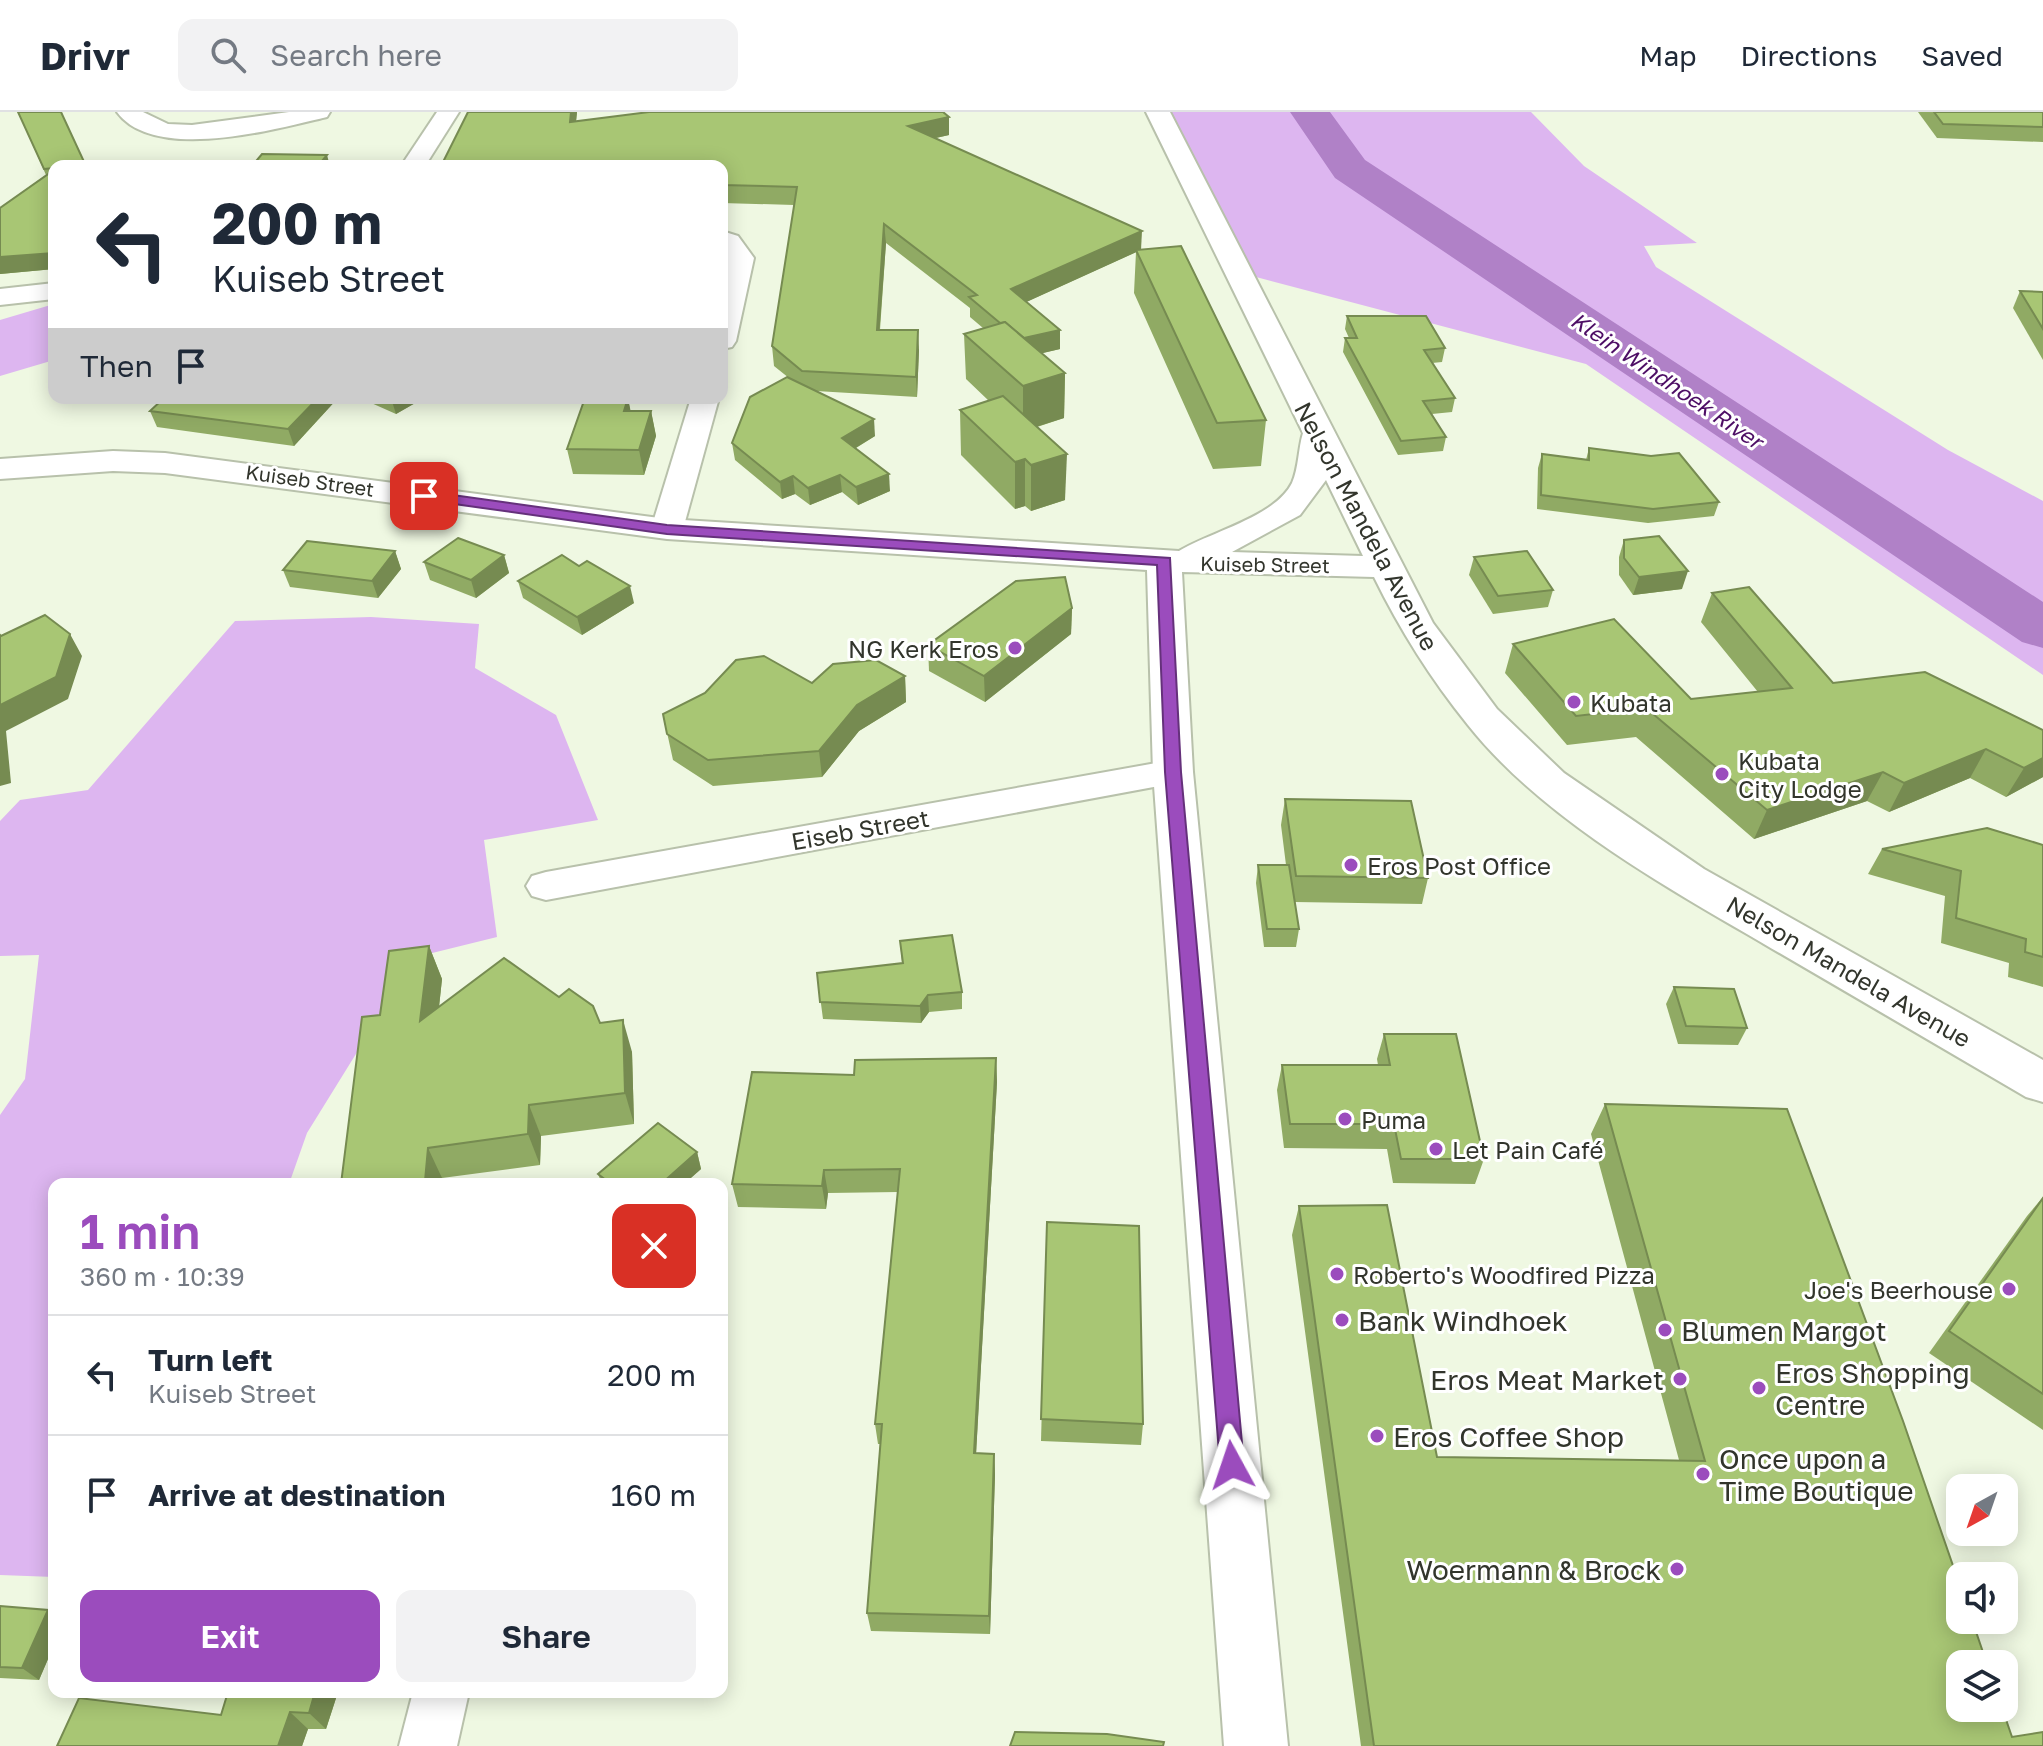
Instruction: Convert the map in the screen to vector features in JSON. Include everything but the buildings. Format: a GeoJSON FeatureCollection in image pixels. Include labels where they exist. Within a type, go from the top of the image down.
{"type":"FeatureCollection","features":[{"type":"Feature","properties":{"kind":"street"},"geometry":{"type":"LineString","coordinates":[[128,112],[135,120],[179,132],[255,125],[319,112]]}},
{"type":"Feature","properties":{"kind":"street"},"geometry":{"type":"LineString","coordinates":[[417,160],[448,112]]}},
{"type":"Feature","properties":{"kind":"street","name":"Nelson Mandela Avenue"},"geometry":{"type":"LineString","coordinates":[[1158,112],[1384,567],[1416,626],[1448,675],[1483,718],[1550,783],[1689,880],[2043,1083]]}},
{"type":"Feature","properties":{"kind":"street"},"geometry":{"type":"LineString","coordinates":[[728,241],[741,258],[728,315]]}},
{"type":"Feature","properties":{"kind":"street"},"geometry":{"type":"LineString","coordinates":[[0,297],[48,292]]}},
{"type":"Feature","properties":{"kind":"street"},"geometry":{"type":"LineString","coordinates":[[667,529],[703,404]]}},
{"type":"Feature","properties":{"kind":"street"},"geometry":{"type":"LineString","coordinates":[[1256,1746],[1173,772],[1173,561],[1266,521],[1290,503],[1308,485],[1318,435]]}},
{"type":"Feature","properties":{"kind":"street","name":"Kuiseb Street"},"geometry":{"type":"LineString","coordinates":[[0,469],[113,461],[165,463],[667,529],[1173,561],[1384,567]]}},
{"type":"Feature","properties":{"kind":"street","name":"Eiseb Street"},"geometry":{"type":"LineString","coordinates":[[546,886],[1173,772]]}},
{"type":"Feature","properties":{"kind":"street"},"geometry":{"type":"LineString","coordinates":[[428,1746],[440,1698]]}},
{"type":"Feature","properties":{"kind":"shaded area"},"geometry":{"type":"Polygon","coordinates":[[[1158,112],[1531,112],[1584,166],[1697,243],[1644,246],[1656,267],[1948,450],[2043,501],[2043,675],[1586,364],[1241,273],[1158,112]]]}},
{"type":"Feature","properties":{"kind":"shaded area"},"geometry":{"type":"Polygon","coordinates":[[[48,306],[48,362],[0,376],[0,320],[48,306]]]}},
{"type":"Feature","properties":{"kind":"shaded area"},"geometry":{"type":"Polygon","coordinates":[[[371,617],[479,624],[475,668],[556,715],[598,820],[484,840],[497,937],[416,957],[307,1133],[291,1178],[48,1178],[48,1577],[0,1575],[0,1115],[25,1079],[39,955],[0,956],[0,821],[20,800],[88,790],[235,621],[371,617]]]}},
{"type":"Feature","properties":{"kind":"waterway","name":"Klein Windhoek River"},"geometry":{"type":"LineString","coordinates":[[1310,112],[1350,169],[2043,629]]}},
{"type":"Feature","properties":{"kind":"place","name":"NG Kerk Eros"},"geometry":{"type":"Point","coordinates":[1015,648]}},
{"type":"Feature","properties":{"kind":"place","name":"Kubata"},"geometry":{"type":"Point","coordinates":[1574,702]}},
{"type":"Feature","properties":{"kind":"place","name":"Kubata City Lodge"},"geometry":{"type":"Point","coordinates":[1722,774]}},
{"type":"Feature","properties":{"kind":"place","name":"Eros Post Office"},"geometry":{"type":"Point","coordinates":[1351,865]}},
{"type":"Feature","properties":{"kind":"place","name":"Puma"},"geometry":{"type":"Point","coordinates":[1345,1119]}},
{"type":"Feature","properties":{"kind":"place","name":"Let Pain Café"},"geometry":{"type":"Point","coordinates":[1436,1149]}},
{"type":"Feature","properties":{"kind":"place","name":"Roberto's Woodfired Pizza"},"geometry":{"type":"Point","coordinates":[1337,1274]}},
{"type":"Feature","properties":{"kind":"place","name":"Joe's Beerhouse"},"geometry":{"type":"Point","coordinates":[2009,1289]}},
{"type":"Feature","properties":{"kind":"place","name":"Bank Windhoek"},"geometry":{"type":"Point","coordinates":[1342,1320]}},
{"type":"Feature","properties":{"kind":"place","name":"Blumen Margot"},"geometry":{"type":"Point","coordinates":[1665,1330]}},
{"type":"Feature","properties":{"kind":"place","name":"Eros Meat Market"},"geometry":{"type":"Point","coordinates":[1680,1379]}},
{"type":"Feature","properties":{"kind":"place","name":"Eros Shopping Centre"},"geometry":{"type":"Point","coordinates":[1759,1388]}},
{"type":"Feature","properties":{"kind":"place","name":"Eros Coffee Shop"},"geometry":{"type":"Point","coordinates":[1377,1436]}},
{"type":"Feature","properties":{"kind":"place","name":"Once upon a Time Boutique"},"geometry":{"type":"Point","coordinates":[1703,1474]}},
{"type":"Feature","properties":{"kind":"place","name":"Woermann & Brock"},"geometry":{"type":"Point","coordinates":[1677,1569]}},
{"type":"Feature","properties":{"kind":"route"},"geometry":{"type":"LineString","coordinates":[[424,496],[667,529],[1164,561],[1173,772],[1232,1465]]}}]}
